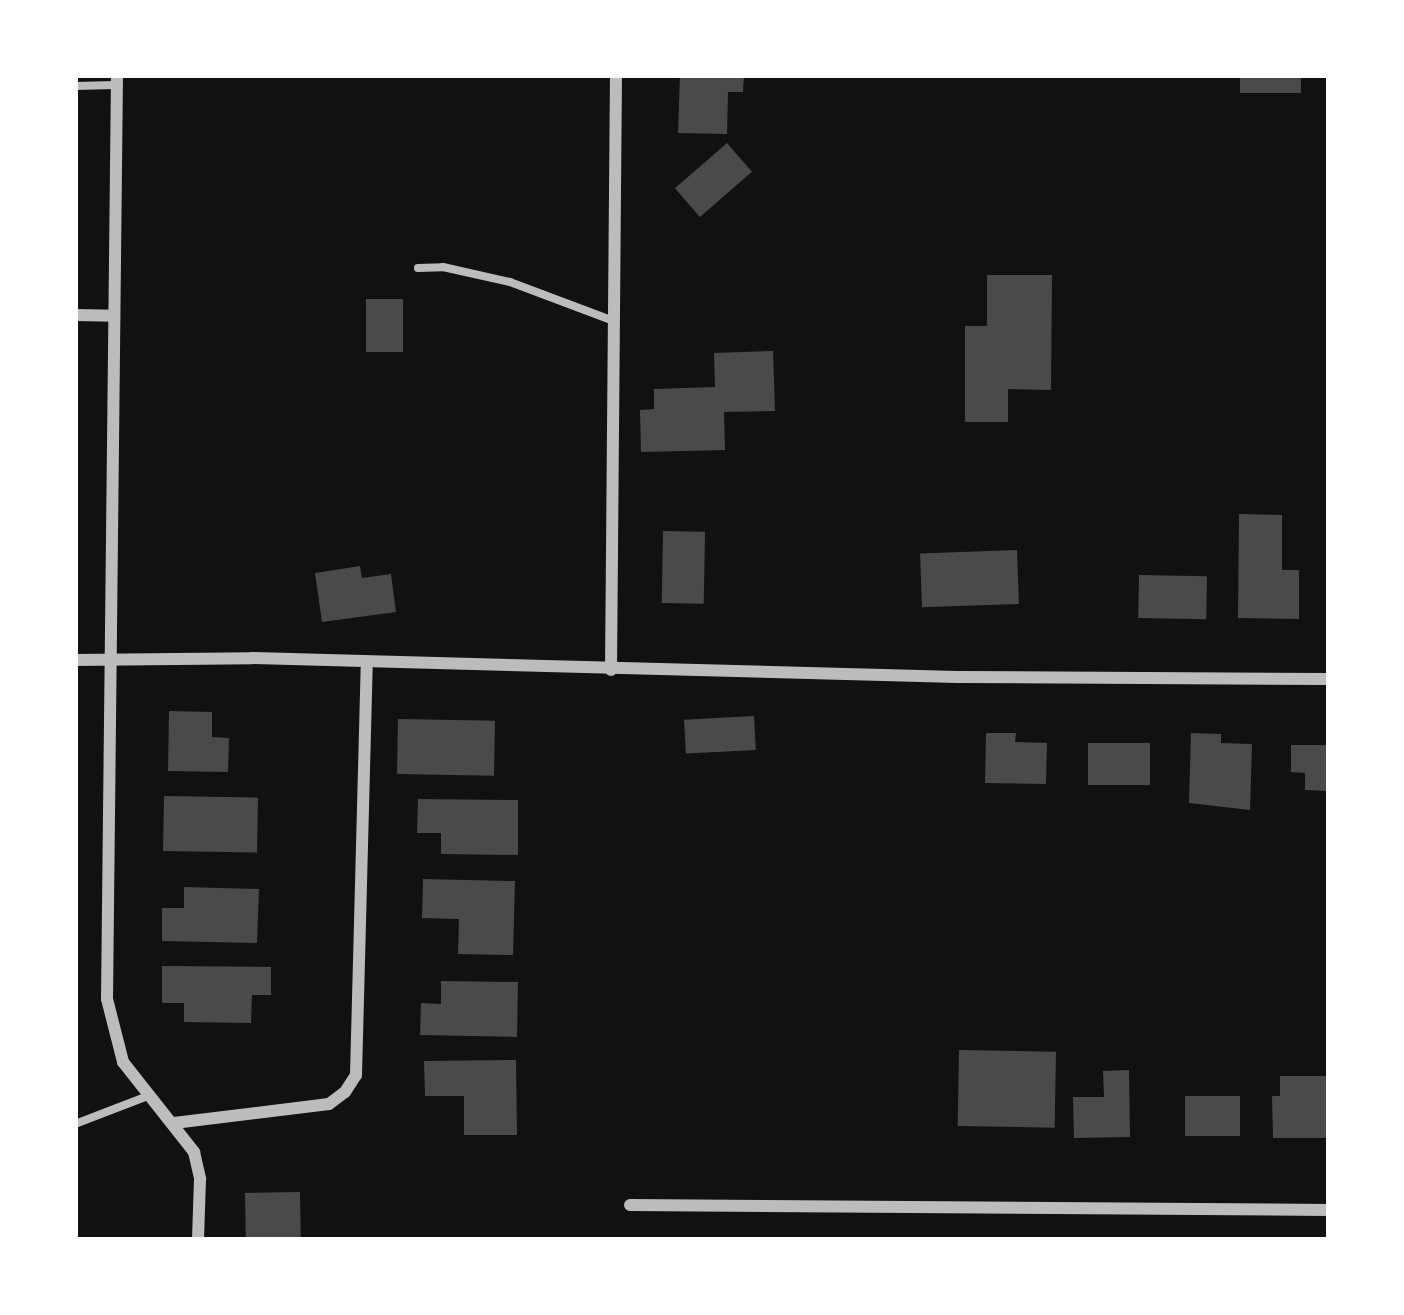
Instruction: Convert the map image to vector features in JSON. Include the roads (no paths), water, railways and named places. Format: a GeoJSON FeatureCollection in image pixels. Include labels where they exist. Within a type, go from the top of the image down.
{"type":"FeatureCollection","features":[{"type":"Feature","properties":{"kind":"street"},"geometry":{"type":"LineString","coordinates":[[611,670],[616,75]]}},
{"type":"Feature","properties":{"kind":"street"},"geometry":{"type":"LineString","coordinates":[[117,80],[107,1000],[116,1046],[194,1151],[200,1179],[198,1240]]}},
{"type":"Feature","properties":{"kind":"street"},"geometry":{"type":"LineString","coordinates":[[75,315],[114,316]]}},
{"type":"Feature","properties":{"kind":"street"},"geometry":{"type":"LineString","coordinates":[[75,660],[1329,679]]}},
{"type":"Feature","properties":{"kind":"street"},"geometry":{"type":"LineString","coordinates":[[174,1123],[329,1103],[346,1092],[356,1075],[367,662]]}},
{"type":"Feature","properties":{"kind":"street"},"geometry":{"type":"LineString","coordinates":[[630,1205],[1329,1210]]}},
{"type":"Feature","properties":{"kind":"lane"},"geometry":{"type":"LineString","coordinates":[[75,86],[117,80]]}},
{"type":"Feature","properties":{"kind":"lane"},"geometry":{"type":"LineString","coordinates":[[418,268],[443,267],[510,282],[611,320]]}},
{"type":"Feature","properties":{"kind":"lane"},"geometry":{"type":"LineString","coordinates":[[75,1124],[149,1096]]}}]}
